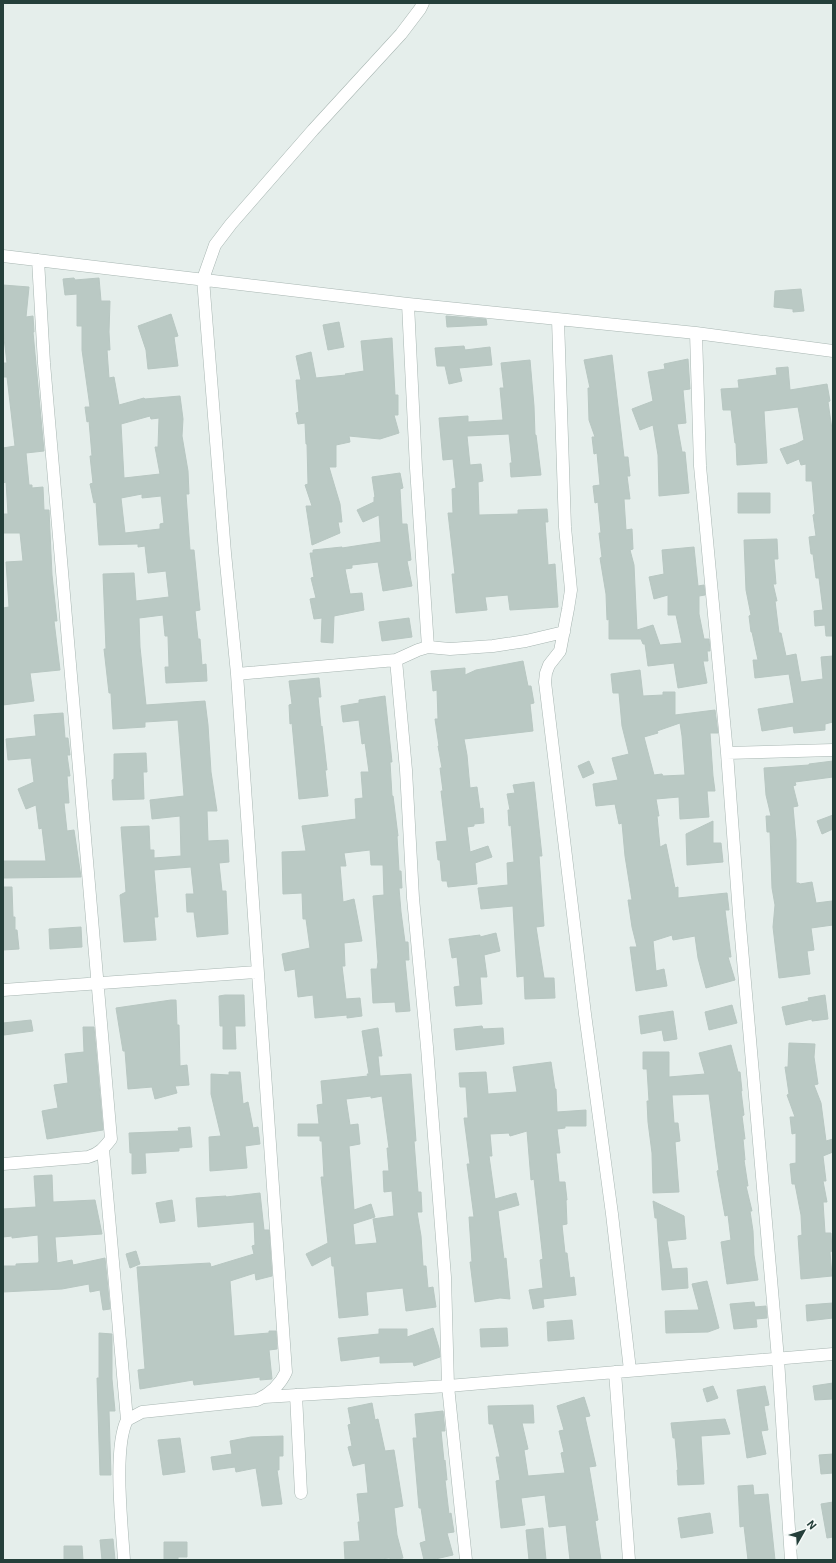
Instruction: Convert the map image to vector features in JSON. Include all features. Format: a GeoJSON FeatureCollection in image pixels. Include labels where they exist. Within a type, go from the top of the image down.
{"type":"FeatureCollection","features":[{"type":"Feature","properties":{"kind":"street"},"geometry":{"type":"LineString","coordinates":[[264,1397],[279,1384],[286,1372],[237,674],[225,553],[203,279],[215,245],[313,130],[401,34],[420,10],[423,3]]}},
{"type":"Feature","properties":{"kind":"street"},"geometry":{"type":"LineString","coordinates":[[3,256],[408,304],[696,333],[833,351]]}},
{"type":"Feature","properties":{"kind":"street"},"geometry":{"type":"LineString","coordinates":[[3,1164],[88,1157],[96,1155],[111,1139],[44,363],[38,260]]}},
{"type":"Feature","properties":{"kind":"street"},"geometry":{"type":"LineString","coordinates":[[408,304],[416,468],[428,648]]}},
{"type":"Feature","properties":{"kind":"street"},"geometry":{"type":"LineString","coordinates":[[558,320],[565,519],[571,590],[560,651],[549,665],[545,682],[584,1006],[612,1214],[630,1370]]}},
{"type":"Feature","properties":{"kind":"street"},"geometry":{"type":"LineString","coordinates":[[696,333],[700,466],[727,753],[739,914],[778,1359],[791,1560]]}},
{"type":"Feature","properties":{"kind":"street"},"geometry":{"type":"LineString","coordinates":[[237,674],[396,660],[418,650],[428,648],[450,649],[493,646],[526,641],[564,632]]}},
{"type":"Feature","properties":{"kind":"street"},"geometry":{"type":"LineString","coordinates":[[396,660],[406,770],[413,898],[427,1047],[445,1278],[448,1386],[466,1560]]}},
{"type":"Feature","properties":{"kind":"street"},"geometry":{"type":"LineString","coordinates":[[727,753],[833,750]]}},
{"type":"Feature","properties":{"kind":"street"},"geometry":{"type":"LineString","coordinates":[[3,990],[257,972]]}},
{"type":"Feature","properties":{"kind":"street"},"geometry":{"type":"LineString","coordinates":[[103,1149],[127,1420],[121,1436],[120,1472],[124,1560]]}},
{"type":"Feature","properties":{"kind":"street"},"geometry":{"type":"LineString","coordinates":[[127,1420],[142,1412],[250,1401],[264,1397],[448,1386],[833,1354]]}},
{"type":"Feature","properties":{"kind":"street"},"geometry":{"type":"LineString","coordinates":[[615,1372],[629,1560]]}},
{"type":"Feature","properties":{"kind":"street"},"geometry":{"type":"LineString","coordinates":[[296,1395],[301,1493]]}},
{"type":"Feature","properties":{"kind":"building"},"geometry":{"type":"Polygon","coordinates":[[[74,278],[75,280],[99,278],[101,301],[110,301],[110,350],[107,350],[109,378],[114,377],[119,405],[144,398],[180,396],[183,419],[182,436],[188,471],[189,494],[186,494],[190,550],[194,550],[200,610],[195,611],[198,639],[200,639],[202,665],[206,664],[207,681],[166,683],[165,667],[169,667],[168,636],[165,636],[163,615],[139,618],[140,647],[146,705],[205,701],[211,772],[217,811],[207,811],[208,841],[228,840],[229,862],[219,863],[222,891],[226,891],[228,934],[197,937],[194,912],[187,912],[186,894],[194,894],[191,867],[154,870],[158,917],[154,917],[156,940],[124,942],[120,895],[126,892],[121,827],[149,826],[150,850],[154,850],[154,858],[181,856],[180,816],[152,819],[150,800],[184,796],[178,720],[145,722],[145,727],[113,729],[111,693],[109,693],[104,649],[106,649],[103,574],[134,573],[136,601],[169,597],[166,571],[148,573],[145,546],[138,547],[138,544],[99,545],[96,502],[94,503],[90,484],[93,483],[90,456],[92,456],[89,421],[87,422],[85,407],[90,407],[82,350],[82,326],[77,326],[77,294],[65,295],[63,279],[74,278]],[[150,416],[121,424],[124,478],[160,474],[155,447],[158,447],[159,418],[151,419],[150,416]],[[142,494],[121,498],[125,533],[160,529],[160,524],[164,523],[161,496],[142,498],[142,494]]]}},
{"type":"Feature","properties":{"kind":"building"},"geometry":{"type":"Polygon","coordinates":[[[3,285],[29,287],[26,317],[33,316],[33,332],[44,451],[26,453],[29,485],[32,485],[32,488],[43,487],[44,510],[49,510],[52,575],[57,621],[54,621],[60,670],[30,673],[34,701],[3,705],[3,608],[9,607],[6,562],[23,561],[20,533],[3,533],[3,514],[8,514],[6,482],[3,483],[3,448],[15,446],[7,377],[3,377],[3,363],[7,363],[3,330],[3,285]]]}},
{"type":"Feature","properties":{"kind":"building"},"geometry":{"type":"Polygon","coordinates":[[[801,289],[804,311],[793,312],[793,309],[774,307],[775,291],[801,289]]]}},
{"type":"Feature","properties":{"kind":"building"},"geometry":{"type":"Polygon","coordinates":[[[171,314],[178,336],[174,337],[178,366],[148,369],[146,350],[138,326],[171,314]]]}},
{"type":"Feature","properties":{"kind":"building"},"geometry":{"type":"Polygon","coordinates":[[[446,316],[486,319],[487,325],[447,327],[446,316]]]}},
{"type":"Feature","properties":{"kind":"building"},"geometry":{"type":"Polygon","coordinates":[[[339,322],[344,347],[328,350],[323,325],[339,322]]]}},
{"type":"Feature","properties":{"kind":"building"},"geometry":{"type":"Polygon","coordinates":[[[392,338],[395,395],[398,395],[398,415],[394,415],[399,433],[380,439],[349,436],[350,442],[336,445],[336,467],[329,467],[340,504],[342,522],[338,522],[340,533],[312,545],[306,506],[312,506],[305,485],[308,484],[305,423],[298,424],[296,413],[299,412],[296,380],[301,380],[296,356],[311,352],[316,378],[346,375],[345,374],[364,371],[361,341],[392,338]]]}},
{"type":"Feature","properties":{"kind":"building"},"geometry":{"type":"Polygon","coordinates":[[[464,346],[465,350],[490,347],[492,365],[459,368],[462,381],[449,384],[445,366],[437,366],[435,348],[464,346]]]}},
{"type":"Feature","properties":{"kind":"building"},"geometry":{"type":"Polygon","coordinates":[[[612,355],[624,457],[628,457],[630,476],[627,476],[630,499],[624,499],[626,530],[632,529],[633,549],[630,550],[634,565],[637,630],[653,625],[660,645],[682,643],[676,615],[668,615],[668,595],[654,599],[649,577],[664,574],[662,550],[694,547],[698,586],[704,585],[705,595],[699,596],[699,614],[704,639],[709,639],[710,651],[707,651],[708,661],[703,661],[707,683],[678,688],[674,663],[648,666],[645,644],[643,644],[641,639],[609,639],[609,619],[607,620],[606,594],[600,558],[602,557],[599,533],[601,533],[598,502],[595,503],[593,486],[600,485],[597,453],[594,454],[592,437],[595,437],[589,420],[588,388],[590,388],[584,360],[612,355]]]}},
{"type":"Feature","properties":{"kind":"building"},"geometry":{"type":"Polygon","coordinates":[[[688,359],[690,389],[683,390],[686,423],[677,424],[682,452],[685,452],[689,493],[659,496],[658,455],[653,425],[640,430],[632,409],[653,401],[648,372],[665,369],[664,364],[688,359]]]}},
{"type":"Feature","properties":{"kind":"building"},"geometry":{"type":"Polygon","coordinates":[[[530,360],[535,435],[541,475],[511,477],[510,463],[512,463],[509,434],[467,436],[470,465],[481,464],[483,481],[478,482],[479,515],[518,514],[518,510],[547,509],[548,522],[545,522],[548,565],[555,564],[558,607],[510,610],[508,595],[485,597],[487,610],[456,613],[452,574],[455,574],[448,513],[453,513],[452,489],[456,488],[453,459],[443,460],[439,418],[468,416],[468,422],[503,420],[500,388],[504,388],[501,363],[530,360]]]}},
{"type":"Feature","properties":{"kind":"building"},"geometry":{"type":"Polygon","coordinates":[[[788,367],[790,390],[827,384],[830,401],[828,402],[833,436],[833,636],[826,636],[825,625],[815,626],[814,611],[823,610],[819,578],[816,578],[809,537],[816,536],[813,515],[815,514],[812,481],[806,481],[806,464],[801,465],[799,459],[787,464],[780,449],[804,440],[798,407],[764,411],[767,463],[737,465],[736,443],[731,410],[723,410],[721,389],[739,388],[738,380],[777,375],[776,368],[788,367]]]}},
{"type":"Feature","properties":{"kind":"building"},"geometry":{"type":"Polygon","coordinates":[[[400,473],[403,488],[400,489],[402,524],[407,524],[411,560],[407,561],[412,586],[383,591],[378,562],[352,565],[352,568],[345,569],[350,594],[362,593],[364,610],[334,616],[333,643],[321,642],[322,618],[314,619],[310,599],[316,598],[311,578],[314,577],[310,553],[313,553],[313,550],[342,548],[381,542],[379,515],[363,522],[357,510],[374,502],[375,497],[372,477],[400,473]]]}},
{"type":"Feature","properties":{"kind":"building"},"geometry":{"type":"Polygon","coordinates":[[[738,493],[770,493],[770,513],[738,513],[738,493]]]}},
{"type":"Feature","properties":{"kind":"building"},"geometry":{"type":"Polygon","coordinates":[[[777,539],[778,559],[774,559],[776,584],[773,584],[777,601],[775,601],[779,633],[781,633],[786,656],[796,654],[801,682],[823,679],[821,657],[833,656],[833,722],[825,724],[825,730],[794,733],[793,726],[762,731],[758,709],[794,703],[789,674],[755,678],[753,660],[758,660],[751,632],[749,616],[751,615],[746,590],[744,540],[777,539]]]}},
{"type":"Feature","properties":{"kind":"building"},"geometry":{"type":"Polygon","coordinates":[[[409,618],[412,637],[382,641],[379,622],[409,618]]]}},
{"type":"Feature","properties":{"kind":"building"},"geometry":{"type":"Polygon","coordinates":[[[523,661],[528,686],[531,686],[534,703],[530,704],[533,731],[464,739],[470,788],[477,787],[480,809],[483,808],[484,823],[474,824],[474,826],[467,827],[470,852],[488,846],[492,857],[475,863],[477,884],[448,887],[447,881],[442,881],[440,860],[438,860],[436,842],[447,841],[441,791],[443,791],[440,768],[442,768],[435,719],[438,719],[437,690],[433,691],[431,671],[465,668],[465,675],[476,670],[523,661]]]}},
{"type":"Feature","properties":{"kind":"building"},"geometry":{"type":"Polygon","coordinates":[[[640,670],[643,696],[663,695],[663,692],[675,692],[675,715],[715,710],[718,733],[710,733],[715,791],[707,791],[709,817],[680,819],[679,797],[656,799],[659,816],[657,816],[660,847],[666,844],[675,888],[678,887],[678,898],[727,893],[729,910],[725,910],[731,957],[728,957],[735,980],[706,988],[698,958],[695,936],[673,940],[672,935],[653,941],[656,971],[664,969],[667,986],[636,991],[630,947],[637,947],[628,900],[632,900],[625,856],[622,823],[619,824],[615,804],[596,806],[593,784],[618,780],[612,758],[629,754],[622,726],[619,693],[613,693],[611,674],[640,670]],[[680,723],[657,731],[658,733],[644,737],[654,775],[685,775],[680,723]]]}},
{"type":"Feature","properties":{"kind":"building"},"geometry":{"type":"Polygon","coordinates":[[[319,678],[321,697],[318,697],[327,770],[325,770],[328,796],[299,799],[292,723],[290,724],[289,705],[292,704],[289,681],[319,678]]]}},
{"type":"Feature","properties":{"kind":"building"},"geometry":{"type":"Polygon","coordinates":[[[385,696],[392,762],[390,762],[392,796],[398,836],[399,871],[401,871],[402,888],[399,888],[401,912],[405,942],[408,942],[409,960],[405,960],[410,1011],[396,1012],[395,1002],[373,1003],[371,969],[377,969],[378,962],[373,896],[384,895],[383,865],[371,865],[370,850],[344,853],[346,866],[340,866],[343,902],[354,899],[362,941],[344,943],[345,966],[342,966],[346,999],[360,998],[362,1016],[347,1018],[347,1015],[315,1018],[313,995],[298,997],[295,969],[285,971],[282,954],[310,948],[306,919],[303,919],[302,893],[283,894],[282,852],[306,851],[302,826],[356,819],[355,799],[363,798],[361,772],[369,772],[365,743],[362,744],[359,720],[343,722],[341,706],[359,703],[359,700],[385,696]]]}},
{"type":"Feature","properties":{"kind":"building"},"geometry":{"type":"Polygon","coordinates":[[[63,713],[65,738],[68,738],[70,755],[67,755],[70,776],[67,776],[69,803],[64,803],[67,831],[74,830],[81,877],[3,878],[3,861],[46,861],[42,828],[39,829],[36,805],[26,809],[18,789],[34,782],[31,758],[8,760],[6,739],[36,736],[34,715],[63,713]]]}},
{"type":"Feature","properties":{"kind":"building"},"geometry":{"type":"Polygon","coordinates":[[[146,753],[147,772],[143,772],[144,799],[113,800],[112,780],[114,779],[114,754],[146,753]]]}},
{"type":"Feature","properties":{"kind":"building"},"geometry":{"type":"Polygon","coordinates":[[[589,761],[594,773],[583,778],[578,766],[589,761]]]}},
{"type":"Feature","properties":{"kind":"building"},"geometry":{"type":"Polygon","coordinates":[[[833,761],[833,777],[795,782],[796,785],[793,786],[798,806],[793,807],[796,840],[796,883],[800,884],[812,882],[816,903],[832,901],[833,925],[811,928],[814,950],[807,951],[810,974],[779,978],[773,927],[775,905],[772,888],[770,832],[767,832],[766,816],[771,816],[766,795],[764,768],[809,765],[833,761]]]}},
{"type":"Feature","properties":{"kind":"building"},"geometry":{"type":"Polygon","coordinates":[[[534,782],[542,856],[539,856],[544,926],[536,927],[544,978],[554,978],[555,998],[525,999],[524,976],[517,977],[513,906],[481,909],[478,888],[508,885],[507,863],[514,862],[511,825],[509,826],[508,810],[510,810],[507,794],[515,793],[513,785],[534,782]]]}},
{"type":"Feature","properties":{"kind":"building"},"geometry":{"type":"Polygon","coordinates":[[[833,815],[833,829],[822,834],[817,821],[833,815]]]}},
{"type":"Feature","properties":{"kind":"building"},"geometry":{"type":"Polygon","coordinates":[[[713,821],[713,843],[721,843],[723,862],[687,865],[686,834],[713,821]]]}},
{"type":"Feature","properties":{"kind":"building"},"geometry":{"type":"Polygon","coordinates":[[[3,887],[12,887],[13,917],[15,917],[15,930],[17,930],[19,949],[3,950],[3,887]]]}},
{"type":"Feature","properties":{"kind":"building"},"geometry":{"type":"Polygon","coordinates":[[[81,927],[82,947],[50,949],[49,929],[81,927]]]}},
{"type":"Feature","properties":{"kind":"building"},"geometry":{"type":"Polygon","coordinates":[[[496,933],[500,951],[484,955],[487,977],[480,977],[482,1004],[456,1006],[454,987],[460,986],[457,957],[452,958],[449,939],[480,935],[480,937],[496,933]]]}},
{"type":"Feature","properties":{"kind":"building"},"geometry":{"type":"Polygon","coordinates":[[[244,995],[245,1026],[235,1026],[236,1049],[223,1049],[223,1026],[220,1026],[219,996],[244,995]]]}},
{"type":"Feature","properties":{"kind":"building"},"geometry":{"type":"Polygon","coordinates":[[[825,995],[828,1019],[812,1021],[812,1019],[786,1025],[782,1007],[809,1001],[808,998],[825,995]]]}},
{"type":"Feature","properties":{"kind":"building"},"geometry":{"type":"Polygon","coordinates":[[[176,1000],[177,1025],[179,1025],[180,1066],[187,1065],[189,1085],[175,1086],[177,1093],[155,1099],[152,1087],[128,1089],[125,1051],[123,1051],[116,1008],[176,1000]]]}},
{"type":"Feature","properties":{"kind":"building"},"geometry":{"type":"Polygon","coordinates":[[[732,1005],[737,1023],[709,1030],[705,1012],[732,1005]]]}},
{"type":"Feature","properties":{"kind":"building"},"geometry":{"type":"Polygon","coordinates":[[[673,1011],[677,1039],[664,1041],[662,1030],[641,1034],[639,1016],[673,1011]]]}},
{"type":"Feature","properties":{"kind":"building"},"geometry":{"type":"Polygon","coordinates":[[[31,1020],[33,1031],[4,1035],[3,1023],[31,1020]]]}},
{"type":"Feature","properties":{"kind":"building"},"geometry":{"type":"Polygon","coordinates":[[[482,1026],[483,1029],[503,1028],[504,1044],[456,1050],[454,1029],[482,1026]]]}},
{"type":"Feature","properties":{"kind":"building"},"geometry":{"type":"Polygon","coordinates":[[[83,1027],[94,1027],[103,1130],[47,1139],[42,1111],[58,1108],[54,1085],[68,1083],[65,1054],[84,1052],[83,1027]]]}},
{"type":"Feature","properties":{"kind":"building"},"geometry":{"type":"Polygon","coordinates":[[[378,1028],[382,1056],[378,1056],[380,1076],[411,1074],[418,1192],[421,1192],[422,1212],[417,1212],[421,1236],[423,1266],[426,1266],[428,1288],[433,1287],[436,1307],[406,1311],[403,1288],[366,1292],[368,1315],[339,1318],[334,1266],[332,1266],[331,1256],[312,1266],[306,1254],[328,1243],[321,1177],[324,1177],[322,1141],[320,1141],[320,1136],[298,1136],[298,1124],[319,1124],[317,1105],[323,1104],[321,1081],[368,1076],[367,1074],[369,1074],[362,1031],[378,1028]],[[371,1096],[346,1099],[350,1125],[358,1124],[360,1144],[349,1146],[354,1210],[371,1204],[375,1217],[353,1224],[355,1245],[377,1243],[373,1219],[394,1216],[392,1191],[384,1192],[383,1171],[389,1171],[387,1148],[389,1148],[382,1096],[371,1098],[371,1096]]]}},
{"type":"Feature","properties":{"kind":"building"},"geometry":{"type":"Polygon","coordinates":[[[789,1043],[815,1044],[814,1057],[818,1084],[814,1085],[821,1103],[826,1141],[833,1139],[833,1152],[823,1156],[826,1181],[823,1181],[827,1202],[823,1202],[825,1233],[831,1233],[832,1251],[830,1252],[832,1276],[801,1279],[798,1236],[802,1235],[801,1215],[795,1184],[792,1184],[790,1164],[796,1163],[796,1133],[792,1134],[790,1117],[795,1117],[787,1095],[789,1094],[785,1067],[788,1067],[789,1043]]]}},
{"type":"Feature","properties":{"kind":"building"},"geometry":{"type":"Polygon","coordinates":[[[731,1045],[738,1072],[740,1072],[744,1115],[742,1116],[745,1139],[743,1139],[744,1160],[748,1186],[746,1186],[752,1211],[750,1211],[758,1280],[727,1284],[721,1242],[731,1240],[728,1215],[725,1216],[717,1171],[719,1170],[709,1094],[672,1095],[674,1123],[678,1123],[680,1141],[675,1142],[679,1192],[653,1193],[652,1153],[648,1122],[647,1101],[649,1101],[647,1069],[643,1069],[643,1052],[669,1052],[669,1077],[705,1074],[699,1053],[731,1045]]]}},
{"type":"Feature","properties":{"kind":"building"},"geometry":{"type":"Polygon","coordinates":[[[551,1062],[556,1089],[557,1112],[586,1110],[586,1126],[565,1126],[565,1128],[557,1129],[560,1153],[556,1153],[559,1182],[565,1182],[567,1200],[567,1224],[562,1225],[565,1253],[567,1253],[570,1278],[574,1277],[576,1295],[543,1299],[544,1307],[533,1309],[529,1290],[543,1288],[540,1260],[543,1259],[534,1179],[531,1180],[527,1131],[510,1136],[509,1133],[490,1134],[492,1156],[489,1156],[495,1199],[516,1193],[519,1205],[498,1211],[504,1259],[506,1258],[510,1299],[500,1298],[475,1302],[470,1262],[472,1262],[469,1217],[474,1217],[467,1164],[470,1164],[464,1118],[468,1118],[466,1087],[460,1087],[459,1073],[486,1072],[488,1094],[517,1092],[513,1067],[551,1062]]]}},
{"type":"Feature","properties":{"kind":"building"},"geometry":{"type":"Polygon","coordinates":[[[229,1072],[240,1072],[243,1104],[248,1102],[253,1128],[258,1127],[260,1144],[245,1146],[247,1168],[210,1171],[209,1137],[221,1136],[211,1094],[211,1074],[229,1075],[229,1072]]]}},
{"type":"Feature","properties":{"kind":"building"},"geometry":{"type":"Polygon","coordinates":[[[190,1127],[192,1147],[179,1148],[179,1151],[145,1153],[146,1173],[132,1174],[132,1153],[130,1153],[129,1133],[179,1131],[178,1128],[190,1127]]]}},
{"type":"Feature","properties":{"kind":"building"},"geometry":{"type":"Polygon","coordinates":[[[52,1175],[53,1202],[95,1200],[102,1234],[55,1237],[57,1263],[72,1260],[73,1265],[105,1258],[110,1309],[103,1310],[100,1290],[90,1292],[89,1284],[62,1289],[3,1292],[3,1266],[38,1263],[39,1261],[38,1235],[12,1238],[12,1236],[3,1237],[3,1209],[36,1207],[34,1176],[52,1175]]]}},
{"type":"Feature","properties":{"kind":"building"},"geometry":{"type":"Polygon","coordinates":[[[260,1193],[264,1230],[269,1230],[272,1276],[256,1280],[255,1273],[230,1281],[234,1336],[276,1331],[277,1349],[269,1350],[272,1379],[260,1380],[260,1377],[194,1385],[193,1380],[140,1389],[138,1370],[145,1369],[137,1267],[210,1263],[211,1267],[254,1254],[252,1246],[255,1245],[254,1222],[198,1227],[196,1198],[226,1197],[260,1193]]]}},
{"type":"Feature","properties":{"kind":"building"},"geometry":{"type":"Polygon","coordinates":[[[172,1200],[175,1221],[160,1223],[156,1203],[172,1200]]]}},
{"type":"Feature","properties":{"kind":"building"},"geometry":{"type":"Polygon","coordinates":[[[653,1201],[684,1216],[686,1239],[667,1241],[672,1269],[687,1268],[688,1288],[662,1290],[657,1218],[655,1218],[653,1201]]]}},
{"type":"Feature","properties":{"kind":"building"},"geometry":{"type":"Polygon","coordinates":[[[136,1251],[140,1264],[130,1268],[126,1254],[136,1251]]]}},
{"type":"Feature","properties":{"kind":"building"},"geometry":{"type":"Polygon","coordinates":[[[707,1281],[719,1328],[708,1332],[666,1333],[665,1311],[699,1310],[692,1284],[707,1281]]]}},
{"type":"Feature","properties":{"kind":"building"},"geometry":{"type":"Polygon","coordinates":[[[754,1302],[755,1307],[766,1306],[767,1318],[756,1319],[757,1327],[734,1329],[730,1304],[754,1302]]]}},
{"type":"Feature","properties":{"kind":"building"},"geometry":{"type":"Polygon","coordinates":[[[833,1303],[833,1318],[807,1321],[806,1305],[833,1303]]]}},
{"type":"Feature","properties":{"kind":"building"},"geometry":{"type":"Polygon","coordinates":[[[572,1320],[574,1339],[548,1341],[547,1322],[572,1320]]]}},
{"type":"Feature","properties":{"kind":"building"},"geometry":{"type":"Polygon","coordinates":[[[433,1328],[440,1357],[414,1366],[413,1362],[380,1363],[380,1356],[341,1361],[338,1338],[379,1334],[379,1329],[407,1329],[407,1337],[433,1328]]]}},
{"type":"Feature","properties":{"kind":"building"},"geometry":{"type":"Polygon","coordinates":[[[507,1328],[508,1346],[481,1347],[480,1329],[507,1328]]]}},
{"type":"Feature","properties":{"kind":"building"},"geometry":{"type":"Polygon","coordinates":[[[99,1333],[112,1334],[112,1379],[115,1411],[109,1411],[111,1475],[100,1475],[97,1378],[99,1378],[99,1333]]]}},
{"type":"Feature","properties":{"kind":"building"},"geometry":{"type":"Polygon","coordinates":[[[833,1383],[833,1399],[815,1400],[813,1386],[833,1383]]]}},
{"type":"Feature","properties":{"kind":"building"},"geometry":{"type":"Polygon","coordinates":[[[713,1386],[718,1398],[707,1402],[703,1389],[713,1386]]]}},
{"type":"Feature","properties":{"kind":"building"},"geometry":{"type":"Polygon","coordinates":[[[765,1386],[769,1405],[764,1406],[768,1430],[761,1431],[766,1454],[747,1458],[737,1390],[765,1386]]]}},
{"type":"Feature","properties":{"kind":"building"},"geometry":{"type":"Polygon","coordinates":[[[584,1397],[590,1416],[585,1417],[596,1466],[589,1467],[598,1520],[595,1521],[601,1560],[570,1560],[566,1525],[549,1527],[545,1495],[521,1498],[525,1525],[501,1528],[496,1481],[500,1480],[496,1457],[500,1457],[493,1424],[489,1424],[488,1406],[533,1405],[534,1423],[522,1423],[528,1449],[524,1450],[528,1476],[565,1473],[561,1453],[564,1452],[559,1431],[564,1430],[557,1406],[584,1397]]]}},
{"type":"Feature","properties":{"kind":"building"},"geometry":{"type":"Polygon","coordinates":[[[372,1403],[375,1420],[378,1419],[385,1451],[394,1450],[403,1506],[394,1508],[397,1535],[403,1558],[393,1560],[390,1560],[390,1558],[345,1560],[344,1542],[360,1541],[358,1522],[360,1522],[357,1494],[368,1493],[365,1463],[353,1466],[348,1447],[352,1446],[348,1425],[351,1424],[348,1408],[372,1403]]]}},
{"type":"Feature","properties":{"kind":"building"},"geometry":{"type":"Polygon","coordinates":[[[443,1411],[445,1431],[441,1431],[447,1480],[445,1480],[449,1514],[451,1513],[454,1532],[447,1533],[453,1555],[424,1560],[420,1543],[426,1541],[421,1508],[419,1508],[413,1438],[417,1438],[415,1414],[443,1411]]]}},
{"type":"Feature","properties":{"kind":"building"},"geometry":{"type":"Polygon","coordinates":[[[725,1419],[730,1434],[701,1436],[704,1484],[678,1485],[675,1438],[673,1438],[671,1423],[725,1419]]]}},
{"type":"Feature","properties":{"kind":"building"},"geometry":{"type":"Polygon","coordinates":[[[283,1436],[283,1456],[279,1456],[279,1470],[277,1470],[282,1504],[262,1506],[256,1468],[236,1472],[235,1467],[213,1470],[211,1457],[232,1454],[230,1441],[251,1437],[283,1436]]]}},
{"type":"Feature","properties":{"kind":"building"},"geometry":{"type":"Polygon","coordinates":[[[180,1438],[185,1472],[163,1475],[158,1440],[180,1438]]]}},
{"type":"Feature","properties":{"kind":"building"},"geometry":{"type":"Polygon","coordinates":[[[833,1454],[833,1473],[821,1474],[819,1455],[833,1454]]]}},
{"type":"Feature","properties":{"kind":"building"},"geometry":{"type":"Polygon","coordinates":[[[753,1485],[754,1495],[768,1494],[775,1560],[748,1560],[744,1526],[740,1527],[738,1486],[753,1485]]]}},
{"type":"Feature","properties":{"kind":"building"},"geometry":{"type":"Polygon","coordinates":[[[833,1502],[833,1537],[827,1538],[821,1504],[833,1502]]]}},
{"type":"Feature","properties":{"kind":"building"},"geometry":{"type":"Polygon","coordinates":[[[710,1513],[713,1533],[681,1538],[678,1518],[710,1513]]]}},
{"type":"Feature","properties":{"kind":"building"},"geometry":{"type":"Polygon","coordinates":[[[543,1528],[546,1560],[529,1560],[526,1530],[543,1528]]]}},
{"type":"Feature","properties":{"kind":"building"},"geometry":{"type":"Polygon","coordinates":[[[113,1539],[115,1560],[102,1560],[100,1540],[113,1539]]]}},
{"type":"Feature","properties":{"kind":"building"},"geometry":{"type":"Polygon","coordinates":[[[164,1542],[187,1542],[187,1557],[178,1557],[178,1560],[164,1560],[164,1542]]]}},
{"type":"Feature","properties":{"kind":"building"},"geometry":{"type":"Polygon","coordinates":[[[64,1546],[82,1546],[83,1560],[64,1560],[64,1546]]]}}]}
